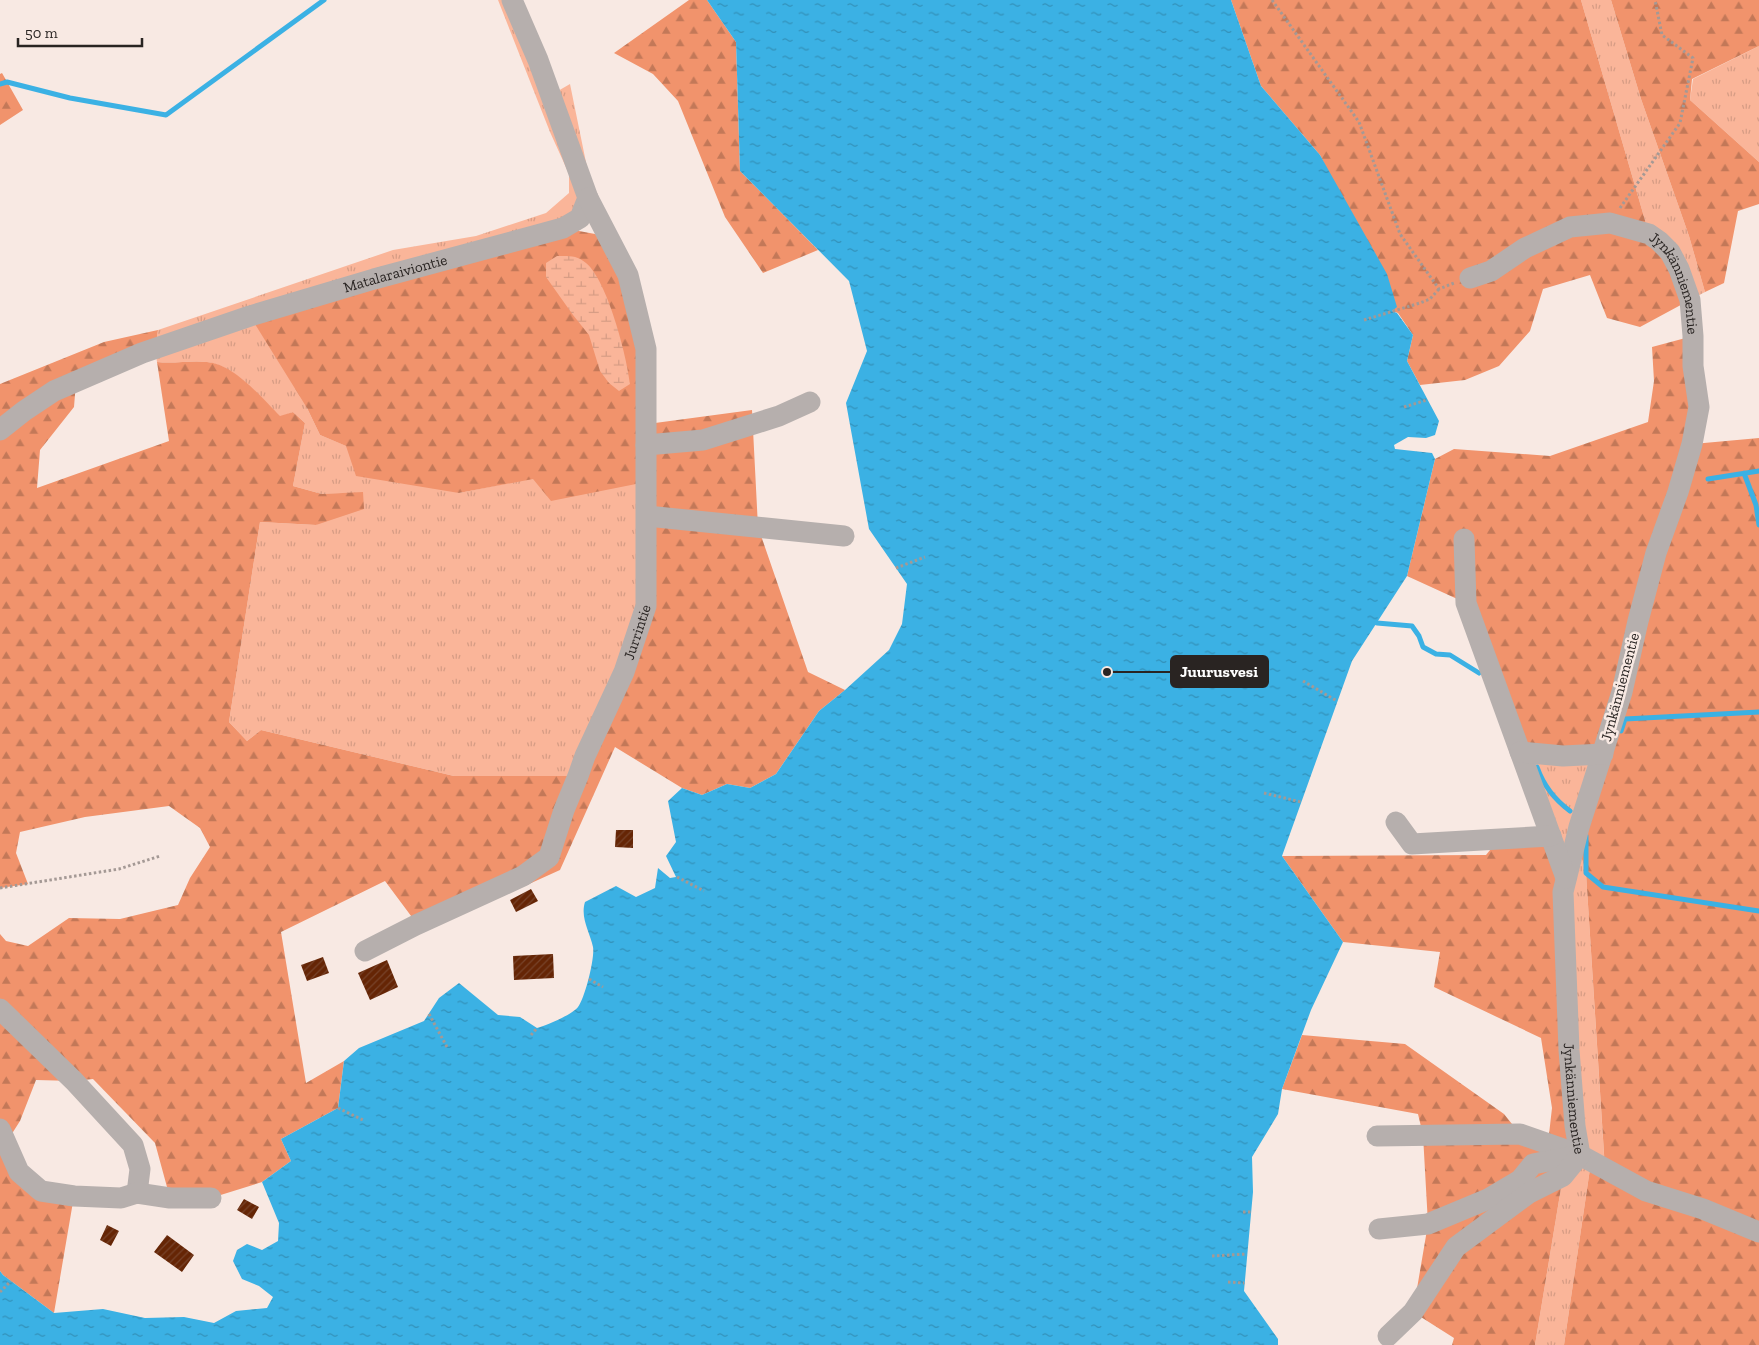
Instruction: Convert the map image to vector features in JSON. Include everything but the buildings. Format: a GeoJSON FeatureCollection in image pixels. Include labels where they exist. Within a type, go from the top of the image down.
{"type":"FeatureCollection","features":[{"type":"Feature","properties":{"kind":"street"},"geometry":{"type":"LineString","coordinates":[[512,0],[538,60],[588,198]]}},
{"type":"Feature","properties":{"kind":"street","name":"Matalaraiviontie"},"geometry":{"type":"LineString","coordinates":[[0,430],[24,410],[54,392],[142,354],[250,316],[374,279],[563,228],[580,218],[588,198]]}},
{"type":"Feature","properties":{"kind":"street","name":"Jurrintie"},"geometry":{"type":"LineString","coordinates":[[365,951],[416,925],[523,876],[549,857],[564,810],[585,756],[624,672],[646,606],[646,349],[628,275],[588,198]]}},
{"type":"Feature","properties":{"kind":"street","name":"Jynkänniementie"},"geometry":{"type":"LineString","coordinates":[[1470,278],[1491,271],[1525,248],[1570,228],[1610,223],[1649,234],[1670,252],[1679,269],[1690,300],[1693,366],[1699,407],[1692,444],[1678,492],[1656,553],[1622,692],[1579,827],[1563,892],[1569,1050],[1580,1156],[1646,1191],[1703,1208],[1759,1232]]}},
{"type":"Feature","properties":{"kind":"street"},"geometry":{"type":"LineString","coordinates":[[646,445],[703,440],[779,416],[810,402]]}},
{"type":"Feature","properties":{"kind":"street"},"geometry":{"type":"LineString","coordinates":[[647,516],[844,536]]}},
{"type":"Feature","properties":{"kind":"street"},"geometry":{"type":"LineString","coordinates":[[1464,539],[1466,603],[1566,878]]}},
{"type":"Feature","properties":{"kind":"street"},"geometry":{"type":"LineString","coordinates":[[1520,752],[1563,756],[1603,754]]}},
{"type":"Feature","properties":{"kind":"street"},"geometry":{"type":"LineString","coordinates":[[1396,822],[1412,844],[1551,836]]}},
{"type":"Feature","properties":{"kind":"street"},"geometry":{"type":"LineString","coordinates":[[0,1009],[74,1081],[133,1145],[140,1169],[137,1194]]}},
{"type":"Feature","properties":{"kind":"street"},"geometry":{"type":"LineString","coordinates":[[0,1129],[19,1172],[41,1191],[74,1196],[121,1198],[137,1194],[170,1198],[211,1198]]}},
{"type":"Feature","properties":{"kind":"street"},"geometry":{"type":"LineString","coordinates":[[1377,1136],[1520,1134],[1580,1156]]}},
{"type":"Feature","properties":{"kind":"street"},"geometry":{"type":"LineString","coordinates":[[1379,1229],[1428,1224],[1488,1199],[1520,1180],[1533,1164],[1580,1156]]}},
{"type":"Feature","properties":{"kind":"street"},"geometry":{"type":"LineString","coordinates":[[1388,1336],[1413,1312],[1456,1247],[1529,1194],[1563,1176],[1580,1156]]}},
{"type":"Feature","properties":{"kind":"path"},"geometry":{"type":"LineString","coordinates":[[1272,0],[1359,122],[1400,234],[1439,289]]}},
{"type":"Feature","properties":{"kind":"path"},"geometry":{"type":"LineString","coordinates":[[1610,223],[1680,123],[1693,58],[1662,35],[1655,0]]}},
{"type":"Feature","properties":{"kind":"path"},"geometry":{"type":"LineString","coordinates":[[1364,320],[1420,303],[1430,299],[1439,289],[1470,278]]}},
{"type":"Feature","properties":{"kind":"path"},"geometry":{"type":"LineString","coordinates":[[1404,407],[1427,400]]}},
{"type":"Feature","properties":{"kind":"path"},"geometry":{"type":"LineString","coordinates":[[896,568],[925,557]]}},
{"type":"Feature","properties":{"kind":"path"},"geometry":{"type":"LineString","coordinates":[[1303,682],[1337,701]]}},
{"type":"Feature","properties":{"kind":"path"},"geometry":{"type":"LineString","coordinates":[[1264,793],[1301,802]]}},
{"type":"Feature","properties":{"kind":"path"},"geometry":{"type":"LineString","coordinates":[[0,888],[118,870],[160,856]]}},
{"type":"Feature","properties":{"kind":"path"},"geometry":{"type":"LineString","coordinates":[[677,877],[704,891]]}},
{"type":"Feature","properties":{"kind":"path"},"geometry":{"type":"LineString","coordinates":[[589,979],[603,987]]}},
{"type":"Feature","properties":{"kind":"path"},"geometry":{"type":"LineString","coordinates":[[429,1014],[447,1047]]}},
{"type":"Feature","properties":{"kind":"path"},"geometry":{"type":"LineString","coordinates":[[531,1035],[537,1028]]}},
{"type":"Feature","properties":{"kind":"path"},"geometry":{"type":"LineString","coordinates":[[338,1108],[362,1120]]}},
{"type":"Feature","properties":{"kind":"path"},"geometry":{"type":"LineString","coordinates":[[1243,1212],[1252,1212]]}},
{"type":"Feature","properties":{"kind":"path"},"geometry":{"type":"LineString","coordinates":[[1212,1256],[1247,1254]]}},
{"type":"Feature","properties":{"kind":"path"},"geometry":{"type":"LineString","coordinates":[[0,1292],[11,1281]]}},
{"type":"Feature","properties":{"kind":"path"},"geometry":{"type":"LineString","coordinates":[[1228,1282],[1244,1283]]}},
{"type":"Feature","properties":{"kind":"green space"},"geometry":{"type":"Polygon","coordinates":[[[498,0],[512,0],[551,95],[570,84],[590,182],[580,218],[307,408],[320,435],[459,493],[533,478],[646,481],[646,606],[578,776],[454,776],[261,730],[247,741],[229,722],[260,522],[316,525],[363,493],[322,494],[293,486],[305,423],[293,412],[280,417],[247,384],[217,364],[207,362],[157,362],[155,349],[158,330],[393,250],[476,236],[546,213],[569,193],[569,174],[550,132],[498,0]]]}},
{"type":"Feature","properties":{"kind":"green space"},"geometry":{"type":"Polygon","coordinates":[[[689,0],[707,0],[736,42],[740,171],[818,250],[763,273],[725,217],[678,101],[653,74],[614,53],[689,0]]]}},
{"type":"Feature","properties":{"kind":"green space"},"geometry":{"type":"Polygon","coordinates":[[[1231,0],[1581,0],[1649,234],[1690,300],[1640,327],[1607,318],[1590,275],[1543,289],[1530,331],[1499,366],[1465,380],[1420,385],[1407,361],[1413,335],[1398,313],[1392,311],[1394,309],[1320,155],[1261,86],[1231,0]]]}},
{"type":"Feature","properties":{"kind":"green space"},"geometry":{"type":"Polygon","coordinates":[[[1581,0],[1611,0],[1641,99],[1689,236],[1705,292],[1690,300],[1649,234],[1581,0]]]}},
{"type":"Feature","properties":{"kind":"green space"},"geometry":{"type":"Polygon","coordinates":[[[1611,0],[1759,0],[1759,46],[1692,79],[1690,100],[1759,162],[1759,204],[1738,211],[1724,283],[1705,292],[1689,236],[1641,99],[1611,0]]]}},
{"type":"Feature","properties":{"kind":"green space"},"geometry":{"type":"Polygon","coordinates":[[[1759,46],[1759,162],[1690,100],[1693,79],[1759,46]]]}},
{"type":"Feature","properties":{"kind":"green space"},"geometry":{"type":"Polygon","coordinates":[[[2,73],[23,110],[0,125],[0,74],[2,73]]]}},
{"type":"Feature","properties":{"kind":"green space"},"geometry":{"type":"Polygon","coordinates":[[[563,228],[595,234],[610,242],[655,423],[752,410],[758,527],[808,672],[845,690],[819,711],[776,774],[750,788],[727,784],[702,795],[682,788],[615,747],[560,870],[423,932],[385,881],[281,932],[306,1083],[344,1061],[338,1108],[281,1139],[291,1161],[262,1182],[211,1198],[170,1198],[155,1143],[93,1079],[74,1081],[36,1080],[20,1121],[6,1143],[19,1172],[74,1196],[54,1313],[0,1271],[0,934],[6,941],[28,946],[69,918],[120,919],[178,905],[190,878],[210,847],[200,828],[169,806],[85,817],[20,832],[16,853],[28,884],[0,888],[0,384],[104,342],[158,330],[155,349],[76,382],[74,407],[40,450],[37,488],[169,441],[157,362],[207,362],[217,364],[237,375],[280,416],[293,412],[305,423],[293,486],[322,494],[363,492],[364,509],[316,525],[260,522],[229,722],[247,741],[261,730],[454,776],[578,776],[646,606],[646,482],[551,501],[533,479],[459,493],[356,476],[346,446],[320,435],[307,408],[250,316],[563,228]]]}},
{"type":"Feature","properties":{"kind":"green space"},"geometry":{"type":"Polygon","coordinates":[[[557,256],[572,256],[583,260],[594,272],[601,285],[615,319],[628,371],[630,384],[619,391],[609,383],[600,371],[589,335],[546,277],[546,263],[557,256]]]}},
{"type":"Feature","properties":{"kind":"green space"},"geometry":{"type":"Polygon","coordinates":[[[1693,336],[1693,444],[1759,438],[1759,1345],[1564,1345],[1591,1162],[1605,1169],[1586,873],[1576,839],[1602,754],[1520,752],[1466,603],[1407,576],[1435,459],[1454,449],[1550,456],[1648,422],[1654,381],[1652,347],[1693,336]]]}},
{"type":"Feature","properties":{"kind":"green space"},"geometry":{"type":"Polygon","coordinates":[[[1520,752],[1603,754],[1576,839],[1586,873],[1605,1170],[1591,1162],[1564,1345],[1535,1345],[1563,1176],[1563,892],[1520,752]]]}},
{"type":"Feature","properties":{"kind":"green space"},"geometry":{"type":"Polygon","coordinates":[[[1551,836],[1566,878],[1575,1126],[1563,1176],[1535,1345],[1452,1345],[1454,1338],[1413,1312],[1428,1224],[1423,1135],[1418,1114],[1282,1089],[1302,1035],[1405,1044],[1504,1114],[1520,1134],[1548,1143],[1552,1108],[1541,1038],[1434,987],[1440,952],[1343,942],[1282,856],[1486,855],[1499,839],[1551,836]]]}},
{"type":"Feature","properties":{"kind":"water"},"geometry":{"type":"Polygon","coordinates":[[[707,0],[1231,0],[1261,86],[1320,155],[1387,274],[1397,307],[1392,311],[1397,313],[1413,335],[1407,361],[1439,421],[1435,435],[1426,438],[1408,437],[1394,445],[1395,449],[1432,453],[1435,459],[1407,576],[1352,661],[1282,856],[1343,942],[1311,1010],[1282,1089],[1278,1114],[1252,1157],[1253,1192],[1244,1291],[1278,1339],[1278,1345],[0,1345],[0,1271],[54,1313],[103,1309],[145,1318],[184,1317],[214,1323],[236,1311],[267,1308],[273,1297],[259,1286],[242,1279],[233,1261],[237,1250],[247,1244],[262,1250],[278,1241],[279,1223],[262,1182],[291,1161],[281,1139],[338,1108],[344,1061],[359,1048],[424,1021],[439,998],[459,983],[498,1015],[520,1017],[537,1028],[575,1010],[581,1002],[586,987],[593,952],[592,941],[584,914],[585,902],[616,886],[636,897],[655,888],[658,868],[670,878],[676,877],[666,856],[676,842],[668,801],[682,788],[702,795],[727,784],[750,788],[776,774],[819,711],[889,650],[902,624],[907,584],[869,529],[846,403],[867,351],[849,281],[740,171],[736,42],[707,0]]]}},
{"type":"Feature","properties":{"kind":"waterway"},"geometry":{"type":"LineString","coordinates":[[0,84],[7,82],[70,98],[166,115],[324,0]]}},
{"type":"Feature","properties":{"kind":"waterway"},"geometry":{"type":"LineString","coordinates":[[1708,479],[1759,471]]}},
{"type":"Feature","properties":{"kind":"waterway"},"geometry":{"type":"LineString","coordinates":[[1744,473],[1756,505],[1759,525]]}},
{"type":"Feature","properties":{"kind":"waterway"},"geometry":{"type":"LineString","coordinates":[[1377,623],[1412,626],[1419,636],[1423,647],[1436,654],[1450,655],[1479,673]]}},
{"type":"Feature","properties":{"kind":"waterway"},"geometry":{"type":"LineString","coordinates":[[1621,731],[1625,719],[1759,712]]}},
{"type":"Feature","properties":{"kind":"waterway"},"geometry":{"type":"LineString","coordinates":[[1537,767],[1550,791],[1570,811]]}},
{"type":"Feature","properties":{"kind":"waterway"},"geometry":{"type":"LineString","coordinates":[[1586,836],[1586,873],[1603,887],[1759,911]]}},
{"type":"Feature","properties":{"kind":"place","name":"Juurusvesi"},"geometry":{"type":"Point","coordinates":[1107,672]}}]}
